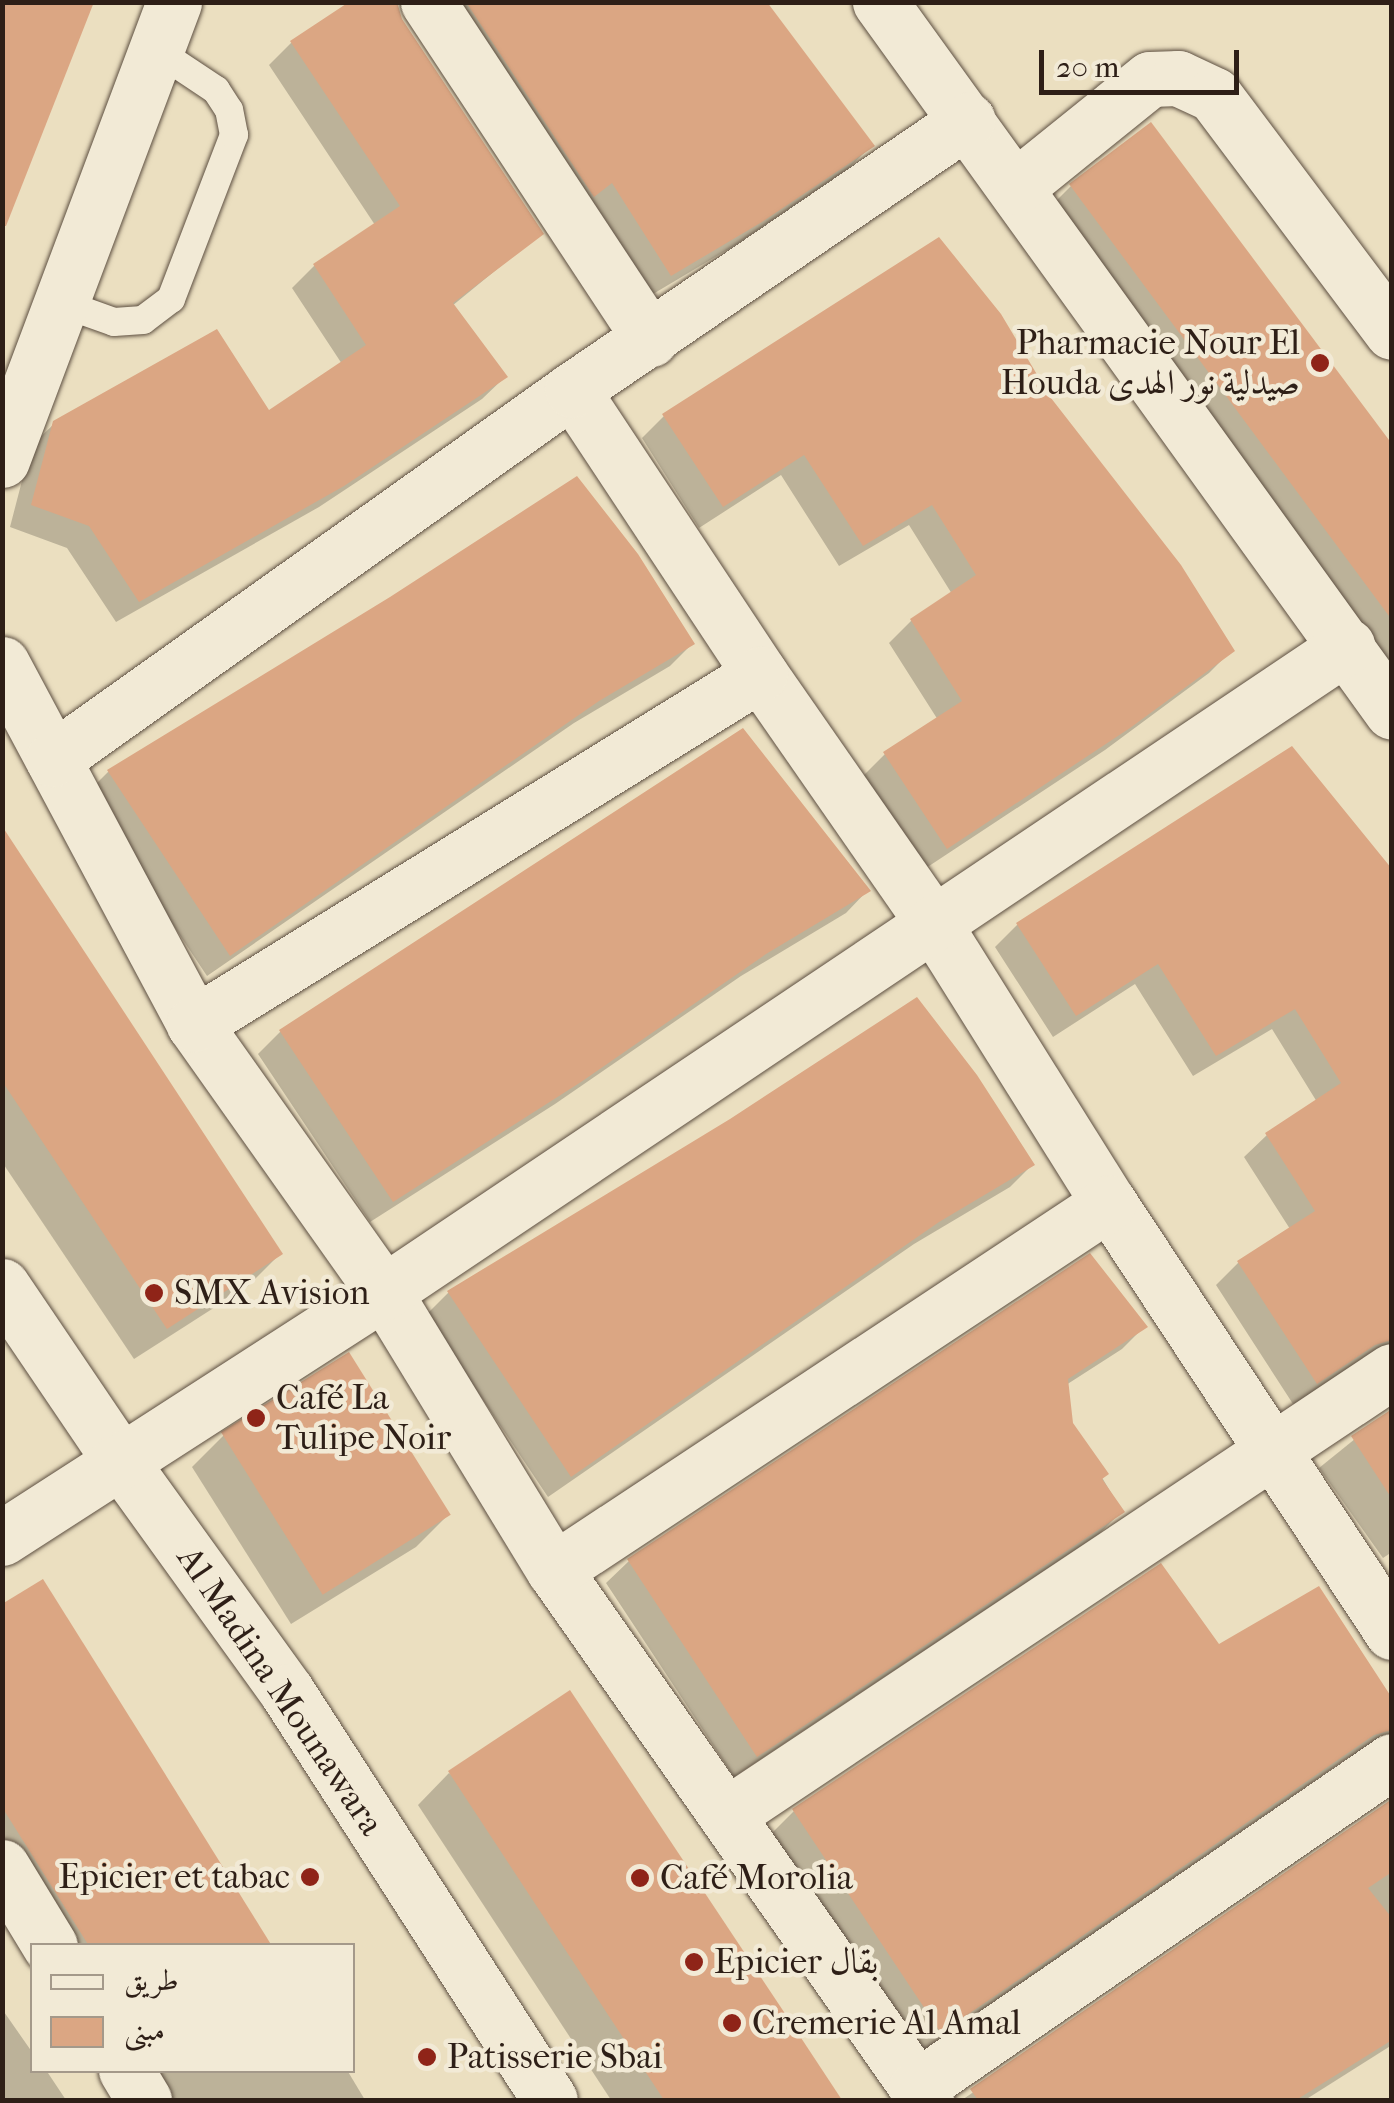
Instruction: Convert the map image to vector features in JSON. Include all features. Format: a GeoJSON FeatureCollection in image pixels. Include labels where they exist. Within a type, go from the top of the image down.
{"type":"FeatureCollection","features":[{"type":"Feature","properties":{"kind":"street"},"geometry":{"type":"LineString","coordinates":[[428,2],[650,339]]}},
{"type":"Feature","properties":{"kind":"street"},"geometry":{"type":"LineString","coordinates":[[880,2],[1392,712]]}},
{"type":"Feature","properties":{"kind":"street"},"geometry":{"type":"LineString","coordinates":[[2,460],[165,26]]}},
{"type":"Feature","properties":{"kind":"street"},"geometry":{"type":"LineString","coordinates":[[1016,187],[1150,79],[1178,78],[1214,95],[1392,332]]}},
{"type":"Feature","properties":{"kind":"street"},"geometry":{"type":"LineString","coordinates":[[53,758],[572,390],[968,120]]}},
{"type":"Feature","properties":{"kind":"street"},"geometry":{"type":"LineString","coordinates":[[572,390],[760,674],[934,926],[1109,1203],[1392,1632]]}},
{"type":"Feature","properties":{"kind":"street"},"geometry":{"type":"LineString","coordinates":[[2,1538],[119,1459],[384,1292],[1347,646]]}},
{"type":"Feature","properties":{"kind":"street"},"geometry":{"type":"LineString","coordinates":[[2,664],[194,1024],[384,1292],[554,1570],[921,2094],[1392,1761]]}},
{"type":"Feature","properties":{"kind":"street"},"geometry":{"type":"LineString","coordinates":[[194,1024],[760,674]]}},
{"type":"Feature","properties":{"kind":"street"},"geometry":{"type":"LineString","coordinates":[[554,1570],[1109,1203]]}},
{"type":"Feature","properties":{"kind":"street","name":"Al Madina Mounawara"},"geometry":{"type":"LineString","coordinates":[[2,1286],[119,1459],[288,1692],[550,2100]]}},
{"type":"Feature","properties":{"kind":"street"},"geometry":{"type":"LineString","coordinates":[[728,1814],[1392,1371]]}},
{"type":"Feature","properties":{"kind":"street"},"geometry":{"type":"LineString","coordinates":[[128,2073],[144,2100]]}},
{"type":"Feature","properties":{"kind":"lane"},"geometry":{"type":"LineString","coordinates":[[61,303],[114,322],[143,320],[170,300],[234,134],[230,110],[165,26]]}},
{"type":"Feature","properties":{"kind":"building"},"geometry":{"type":"Polygon","coordinates":[[[2,2],[94,2],[6,226],[2,226],[2,2]]]}},
{"type":"Feature","properties":{"kind":"building"},"geometry":{"type":"Polygon","coordinates":[[[349,2],[397,2],[402,19],[544,234],[453,303],[508,377],[344,486],[139,602],[89,526],[31,505],[53,421],[217,329],[269,410],[366,345],[313,264],[400,206],[290,41],[349,2]]]}},
{"type":"Feature","properties":{"kind":"building"},"geometry":{"type":"Polygon","coordinates":[[[466,2],[767,2],[875,146],[762,222],[671,276],[612,183],[594,197],[466,2]]]}},
{"type":"Feature","properties":{"kind":"building"},"geometry":{"type":"Polygon","coordinates":[[[1151,122],[1392,444],[1392,620],[1069,184],[1151,122]]]}},
{"type":"Feature","properties":{"kind":"building"},"geometry":{"type":"Polygon","coordinates":[[[939,237],[1001,314],[1051,398],[1181,565],[1235,651],[1130,728],[947,849],[883,752],[962,701],[910,619],[976,575],[932,505],[863,546],[804,455],[723,507],[662,414],[939,237]]]}},
{"type":"Feature","properties":{"kind":"building"},"geometry":{"type":"Polygon","coordinates":[[[577,476],[638,554],[695,644],[599,701],[230,956],[107,770],[390,597],[577,476]]]}},
{"type":"Feature","properties":{"kind":"building"},"geometry":{"type":"Polygon","coordinates":[[[743,728],[871,891],[766,954],[581,1082],[393,1202],[279,1030],[743,728]]]}},
{"type":"Feature","properties":{"kind":"building"},"geometry":{"type":"Polygon","coordinates":[[[1292,746],[1392,869],[1392,1340],[1375,1345],[1317,1384],[1237,1261],[1315,1211],[1265,1133],[1341,1083],[1295,1009],[1216,1056],[1158,964],[1076,1016],[1016,923],[1292,746]]]}},
{"type":"Feature","properties":{"kind":"building"},"geometry":{"type":"Polygon","coordinates":[[[2,826],[283,1254],[167,1329],[2,1081],[2,826]]]}},
{"type":"Feature","properties":{"kind":"building"},"geometry":{"type":"Polygon","coordinates":[[[917,997],[977,1075],[1035,1165],[939,1222],[571,1477],[447,1291],[730,1119],[917,997]]]}},
{"type":"Feature","properties":{"kind":"building"},"geometry":{"type":"Polygon","coordinates":[[[1090,1253],[1148,1327],[1068,1379],[1073,1423],[1109,1474],[1102,1479],[1125,1512],[757,1757],[627,1559],[1090,1253]]]}},
{"type":"Feature","properties":{"kind":"building"},"geometry":{"type":"Polygon","coordinates":[[[349,1352],[451,1515],[323,1595],[221,1432],[349,1352]]]}},
{"type":"Feature","properties":{"kind":"building"},"geometry":{"type":"Polygon","coordinates":[[[1392,1409],[1392,1499],[1351,1436],[1392,1409]]]}},
{"type":"Feature","properties":{"kind":"building"},"geometry":{"type":"Polygon","coordinates":[[[1161,1563],[1219,1644],[1319,1586],[1392,1698],[1392,1730],[1374,1735],[941,2033],[792,1809],[1161,1563]]]}},
{"type":"Feature","properties":{"kind":"building"},"geometry":{"type":"Polygon","coordinates":[[[43,1579],[270,1943],[87,1943],[2,1807],[2,1604],[43,1579]]]}},
{"type":"Feature","properties":{"kind":"building"},"geometry":{"type":"Polygon","coordinates":[[[570,1690],[842,2100],[664,2100],[448,1771],[570,1690]]]}},
{"type":"Feature","properties":{"kind":"building"},"geometry":{"type":"Polygon","coordinates":[[[1392,1799],[1392,1872],[1368,1888],[1392,1918],[1392,2040],[1296,2100],[978,2100],[970,2089],[1392,1799]]]}},
{"type":"Feature","properties":{"kind":"place","name":"Pharmacie Nour El Houda صيدلية نور الهدى"},"geometry":{"type":"Point","coordinates":[1320,363]}},
{"type":"Feature","properties":{"kind":"place","name":"SMX Avision"},"geometry":{"type":"Point","coordinates":[154,1293]}},
{"type":"Feature","properties":{"kind":"place","name":"Café La Tulipe Noir"},"geometry":{"type":"Point","coordinates":[256,1418]}},
{"type":"Feature","properties":{"kind":"place","name":"Epicier et tabac"},"geometry":{"type":"Point","coordinates":[310,1877]}},
{"type":"Feature","properties":{"kind":"place","name":"Café Morolia"},"geometry":{"type":"Point","coordinates":[640,1878]}},
{"type":"Feature","properties":{"kind":"place","name":"Epicier بقال"},"geometry":{"type":"Point","coordinates":[694,1962]}},
{"type":"Feature","properties":{"kind":"place","name":"Cremerie Al Amal"},"geometry":{"type":"Point","coordinates":[732,2023]}},
{"type":"Feature","properties":{"kind":"place","name":"Patisserie Sbai"},"geometry":{"type":"Point","coordinates":[427,2057]}}]}
